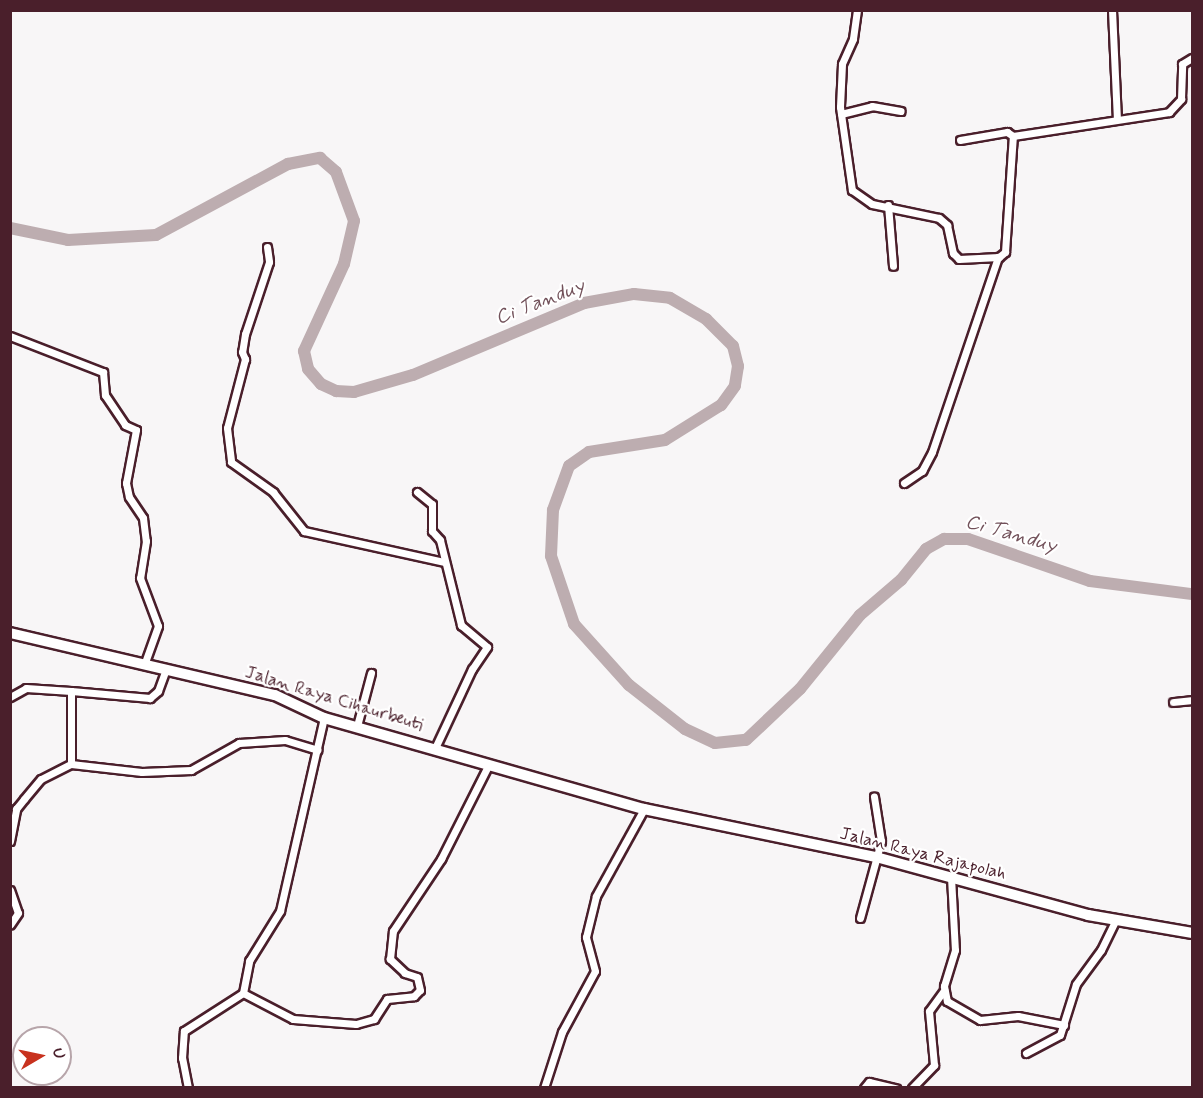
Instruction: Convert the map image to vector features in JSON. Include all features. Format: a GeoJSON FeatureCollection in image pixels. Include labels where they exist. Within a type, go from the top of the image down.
{"type":"FeatureCollection","features":[{"type":"Feature","properties":{"kind":"highway","name":"Jalan Raya Cihaurbeuti"},"geometry":{"type":"LineString","coordinates":[[10,633],[275,696],[324,718],[644,809]]}},
{"type":"Feature","properties":{"kind":"highway","name":"Jalan Raya Rajapolah"},"geometry":{"type":"LineString","coordinates":[[644,809],[875,857],[1116,920],[1192,933]]}},
{"type":"Feature","properties":{"kind":"street"},"geometry":{"type":"LineString","coordinates":[[857,10],[853,39],[842,64],[841,114],[852,190],[865,201],[920,211],[945,222],[956,259],[998,257]]}},
{"type":"Feature","properties":{"kind":"street"},"geometry":{"type":"LineString","coordinates":[[1112,10],[1117,119]]}},
{"type":"Feature","properties":{"kind":"street"},"geometry":{"type":"LineString","coordinates":[[960,140],[1007,132],[1012,136],[1174,109],[1181,99],[1182,64],[1192,58]]}},
{"type":"Feature","properties":{"kind":"street"},"geometry":{"type":"LineString","coordinates":[[841,114],[872,106],[901,111]]}},
{"type":"Feature","properties":{"kind":"street"},"geometry":{"type":"LineString","coordinates":[[904,483],[922,471],[932,452],[998,257],[1006,249],[1012,136]]}},
{"type":"Feature","properties":{"kind":"street"},"geometry":{"type":"LineString","coordinates":[[888,205],[894,266]]}},
{"type":"Feature","properties":{"kind":"street"},"geometry":{"type":"LineString","coordinates":[[267,247],[269,261],[245,334],[242,352],[245,359],[227,428],[231,462],[273,492],[304,531],[444,562]]}},
{"type":"Feature","properties":{"kind":"street"},"geometry":{"type":"LineString","coordinates":[[10,336],[103,372],[105,395],[124,425],[136,430],[126,483],[129,497],[143,518],[146,541],[140,578],[158,626],[144,665]]}},
{"type":"Feature","properties":{"kind":"street"},"geometry":{"type":"LineString","coordinates":[[417,492],[431,502],[432,531],[441,540],[444,562],[460,625],[487,647],[471,669],[435,748]]}},
{"type":"Feature","properties":{"kind":"street"},"geometry":{"type":"LineString","coordinates":[[10,698],[26,688],[150,698],[158,691],[165,669]]}},
{"type":"Feature","properties":{"kind":"street"},"geometry":{"type":"LineString","coordinates":[[357,726],[371,673]]}},
{"type":"Feature","properties":{"kind":"street"},"geometry":{"type":"LineString","coordinates":[[70,691],[71,764]]}},
{"type":"Feature","properties":{"kind":"street"},"geometry":{"type":"LineString","coordinates":[[1173,702],[1192,700]]}},
{"type":"Feature","properties":{"kind":"street"},"geometry":{"type":"LineString","coordinates":[[189,1088],[182,1058],[184,1031],[243,993],[249,961],[280,911],[324,718]]}},
{"type":"Feature","properties":{"kind":"street"},"geometry":{"type":"LineString","coordinates":[[10,840],[16,809],[40,779],[71,764],[142,772],[191,770],[239,743],[285,740],[318,750]]}},
{"type":"Feature","properties":{"kind":"street"},"geometry":{"type":"LineString","coordinates":[[243,993],[293,1019],[356,1024],[374,1019],[387,999],[414,996],[420,990],[417,977],[405,973],[390,959],[393,930],[441,860],[489,765]]}},
{"type":"Feature","properties":{"kind":"street"},"geometry":{"type":"LineString","coordinates":[[860,918],[881,829],[874,797]]}},
{"type":"Feature","properties":{"kind":"street"},"geometry":{"type":"LineString","coordinates":[[544,1088],[562,1032],[595,971],[586,937],[596,896],[644,809]]}},
{"type":"Feature","properties":{"kind":"street"},"geometry":{"type":"LineString","coordinates":[[912,1088],[934,1065],[929,1011],[944,990],[955,950],[951,877]]}},
{"type":"Feature","properties":{"kind":"street"},"geometry":{"type":"LineString","coordinates":[[10,890],[18,913],[10,925]]}},
{"type":"Feature","properties":{"kind":"street"},"geometry":{"type":"LineString","coordinates":[[1026,1053],[1056,1041],[1064,1025],[1076,984],[1101,950],[1116,920]]}},
{"type":"Feature","properties":{"kind":"street"},"geometry":{"type":"LineString","coordinates":[[944,990],[947,1001],[972,1018],[1018,1016],[1064,1025]]}},
{"type":"Feature","properties":{"kind":"street"},"geometry":{"type":"LineString","coordinates":[[864,1088],[869,1082],[896,1088]]}},
{"type":"Feature","properties":{"kind":"waterway","name":"Ci Tanduy"},"geometry":{"type":"LineString","coordinates":[[10,228],[68,240],[156,235],[288,164],[320,158],[336,172],[354,221],[344,264],[304,351],[308,369],[321,384],[336,391],[354,392],[413,375],[584,303],[634,294],[670,298],[706,319],[733,346],[738,366],[735,386],[721,405],[665,440],[589,452],[569,466],[553,510],[551,556],[574,624],[629,685],[685,729],[715,743],[746,740],[800,689],[860,615],[901,580],[926,549],[944,539],[968,539],[1090,581],[1192,594]]}}]}
